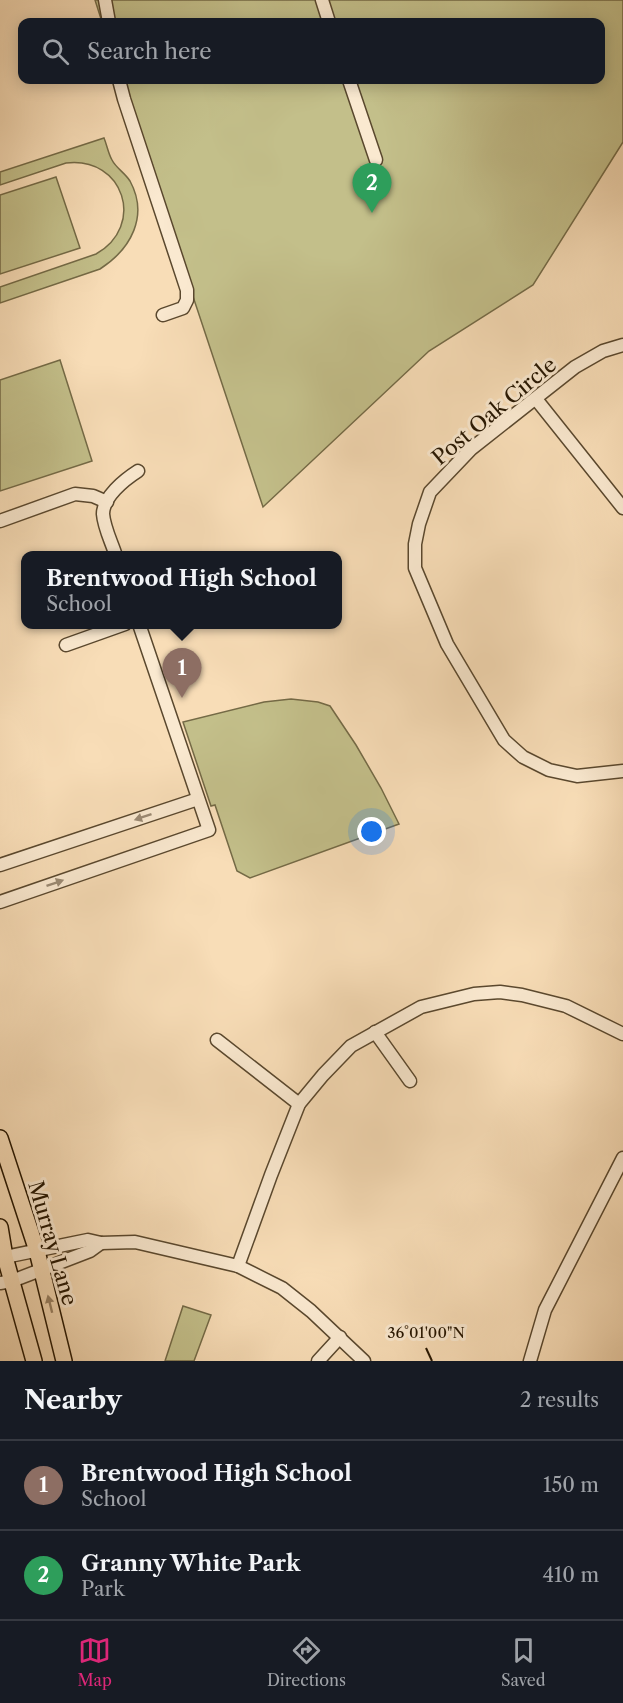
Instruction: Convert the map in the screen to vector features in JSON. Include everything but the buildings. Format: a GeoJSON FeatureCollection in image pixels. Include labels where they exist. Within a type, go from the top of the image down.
{"type":"FeatureCollection","features":[{"type":"Feature","properties":{"kind":"main road","name":"Murray Lane"},"geometry":{"type":"LineString","coordinates":[[0,1138],[37,1251],[64,1361]]}},
{"type":"Feature","properties":{"kind":"main road"},"geometry":{"type":"LineString","coordinates":[[0,1227],[6,1282],[34,1361]]}},
{"type":"Feature","properties":{"kind":"street"},"geometry":{"type":"LineString","coordinates":[[105,0],[108,18]]}},
{"type":"Feature","properties":{"kind":"street"},"geometry":{"type":"LineString","coordinates":[[322,0],[328,18]]}},
{"type":"Feature","properties":{"kind":"street"},"geometry":{"type":"LineString","coordinates":[[119,84],[187,290],[187,300],[183,308],[164,315]]}},
{"type":"Feature","properties":{"kind":"street"},"geometry":{"type":"LineString","coordinates":[[350,84],[376,160]]}},
{"type":"Feature","properties":{"kind":"street","name":"Post Oak Circle"},"geometry":{"type":"LineString","coordinates":[[623,345],[603,351],[575,367],[471,449],[430,492],[418,524],[415,544],[415,568],[447,644],[504,740],[523,757],[549,770],[577,776],[623,771]]}},
{"type":"Feature","properties":{"kind":"street"},"geometry":{"type":"LineString","coordinates":[[536,399],[623,508]]}},
{"type":"Feature","properties":{"kind":"street"},"geometry":{"type":"LineString","coordinates":[[115,551],[104,518],[104,509],[123,482],[138,471]]}},
{"type":"Feature","properties":{"kind":"street"},"geometry":{"type":"LineString","coordinates":[[0,521],[75,494],[93,496],[107,502]]}},
{"type":"Feature","properties":{"kind":"street"},"geometry":{"type":"LineString","coordinates":[[66,645],[111,629]]}},
{"type":"Feature","properties":{"kind":"street"},"geometry":{"type":"LineString","coordinates":[[0,902],[209,830],[141,629]]}},
{"type":"Feature","properties":{"kind":"street"},"geometry":{"type":"LineString","coordinates":[[0,865],[198,799]]}},
{"type":"Feature","properties":{"kind":"street"},"geometry":{"type":"LineString","coordinates":[[238,1266],[299,1104],[351,1046],[421,1007],[474,994],[500,992],[522,994],[566,1006],[623,1034]]}},
{"type":"Feature","properties":{"kind":"street"},"geometry":{"type":"LineString","coordinates":[[375,1032],[410,1081]]}},
{"type":"Feature","properties":{"kind":"street"},"geometry":{"type":"LineString","coordinates":[[217,1040],[299,1104]]}},
{"type":"Feature","properties":{"kind":"street"},"geometry":{"type":"LineString","coordinates":[[530,1361],[545,1310],[623,1158]]}},
{"type":"Feature","properties":{"kind":"street"},"geometry":{"type":"LineString","coordinates":[[3,1258],[88,1240],[101,1243],[135,1242],[238,1266],[282,1288],[311,1311],[364,1361]]}},
{"type":"Feature","properties":{"kind":"street"},"geometry":{"type":"LineString","coordinates":[[6,1282],[90,1251],[101,1243]]}},
{"type":"Feature","properties":{"kind":"street"},"geometry":{"type":"LineString","coordinates":[[318,1361],[340,1338]]}},
{"type":"Feature","properties":{"kind":"shaded area"},"geometry":{"type":"Polygon","coordinates":[[[95,0],[623,0],[623,142],[533,285],[429,351],[263,507],[122,84],[605,84],[605,18],[101,18],[95,0]]]}},
{"type":"Feature","properties":{"kind":"shaded area"},"geometry":{"type":"Polygon","coordinates":[[[104,138],[112,160],[130,181],[138,207],[134,231],[128,242],[111,261],[100,269],[0,303],[0,287],[96,254],[111,242],[121,227],[124,211],[122,195],[114,181],[102,170],[86,164],[66,163],[0,185],[0,172],[104,138]]]}},
{"type":"Feature","properties":{"kind":"shaded area"},"geometry":{"type":"Polygon","coordinates":[[[56,177],[80,248],[0,274],[0,195],[56,177]]]}},
{"type":"Feature","properties":{"kind":"shaded area"},"geometry":{"type":"Polygon","coordinates":[[[60,360],[92,461],[0,491],[0,380],[60,360]]]}},
{"type":"Feature","properties":{"kind":"shaded area"},"geometry":{"type":"Polygon","coordinates":[[[291,699],[318,702],[330,706],[356,745],[399,824],[250,878],[237,871],[215,805],[211,806],[183,722],[264,702],[291,699]]]}},
{"type":"Feature","properties":{"kind":"shaded area"},"geometry":{"type":"Polygon","coordinates":[[[183,1306],[211,1315],[194,1361],[165,1361],[183,1306]]]}},
{"type":"Feature","properties":{"kind":"place","name":"Granny White Park"},"geometry":{"type":"Point","coordinates":[372,213]}},
{"type":"Feature","properties":{"kind":"place","name":"Brentwood High School"},"geometry":{"type":"Point","coordinates":[182,698]}}]}
